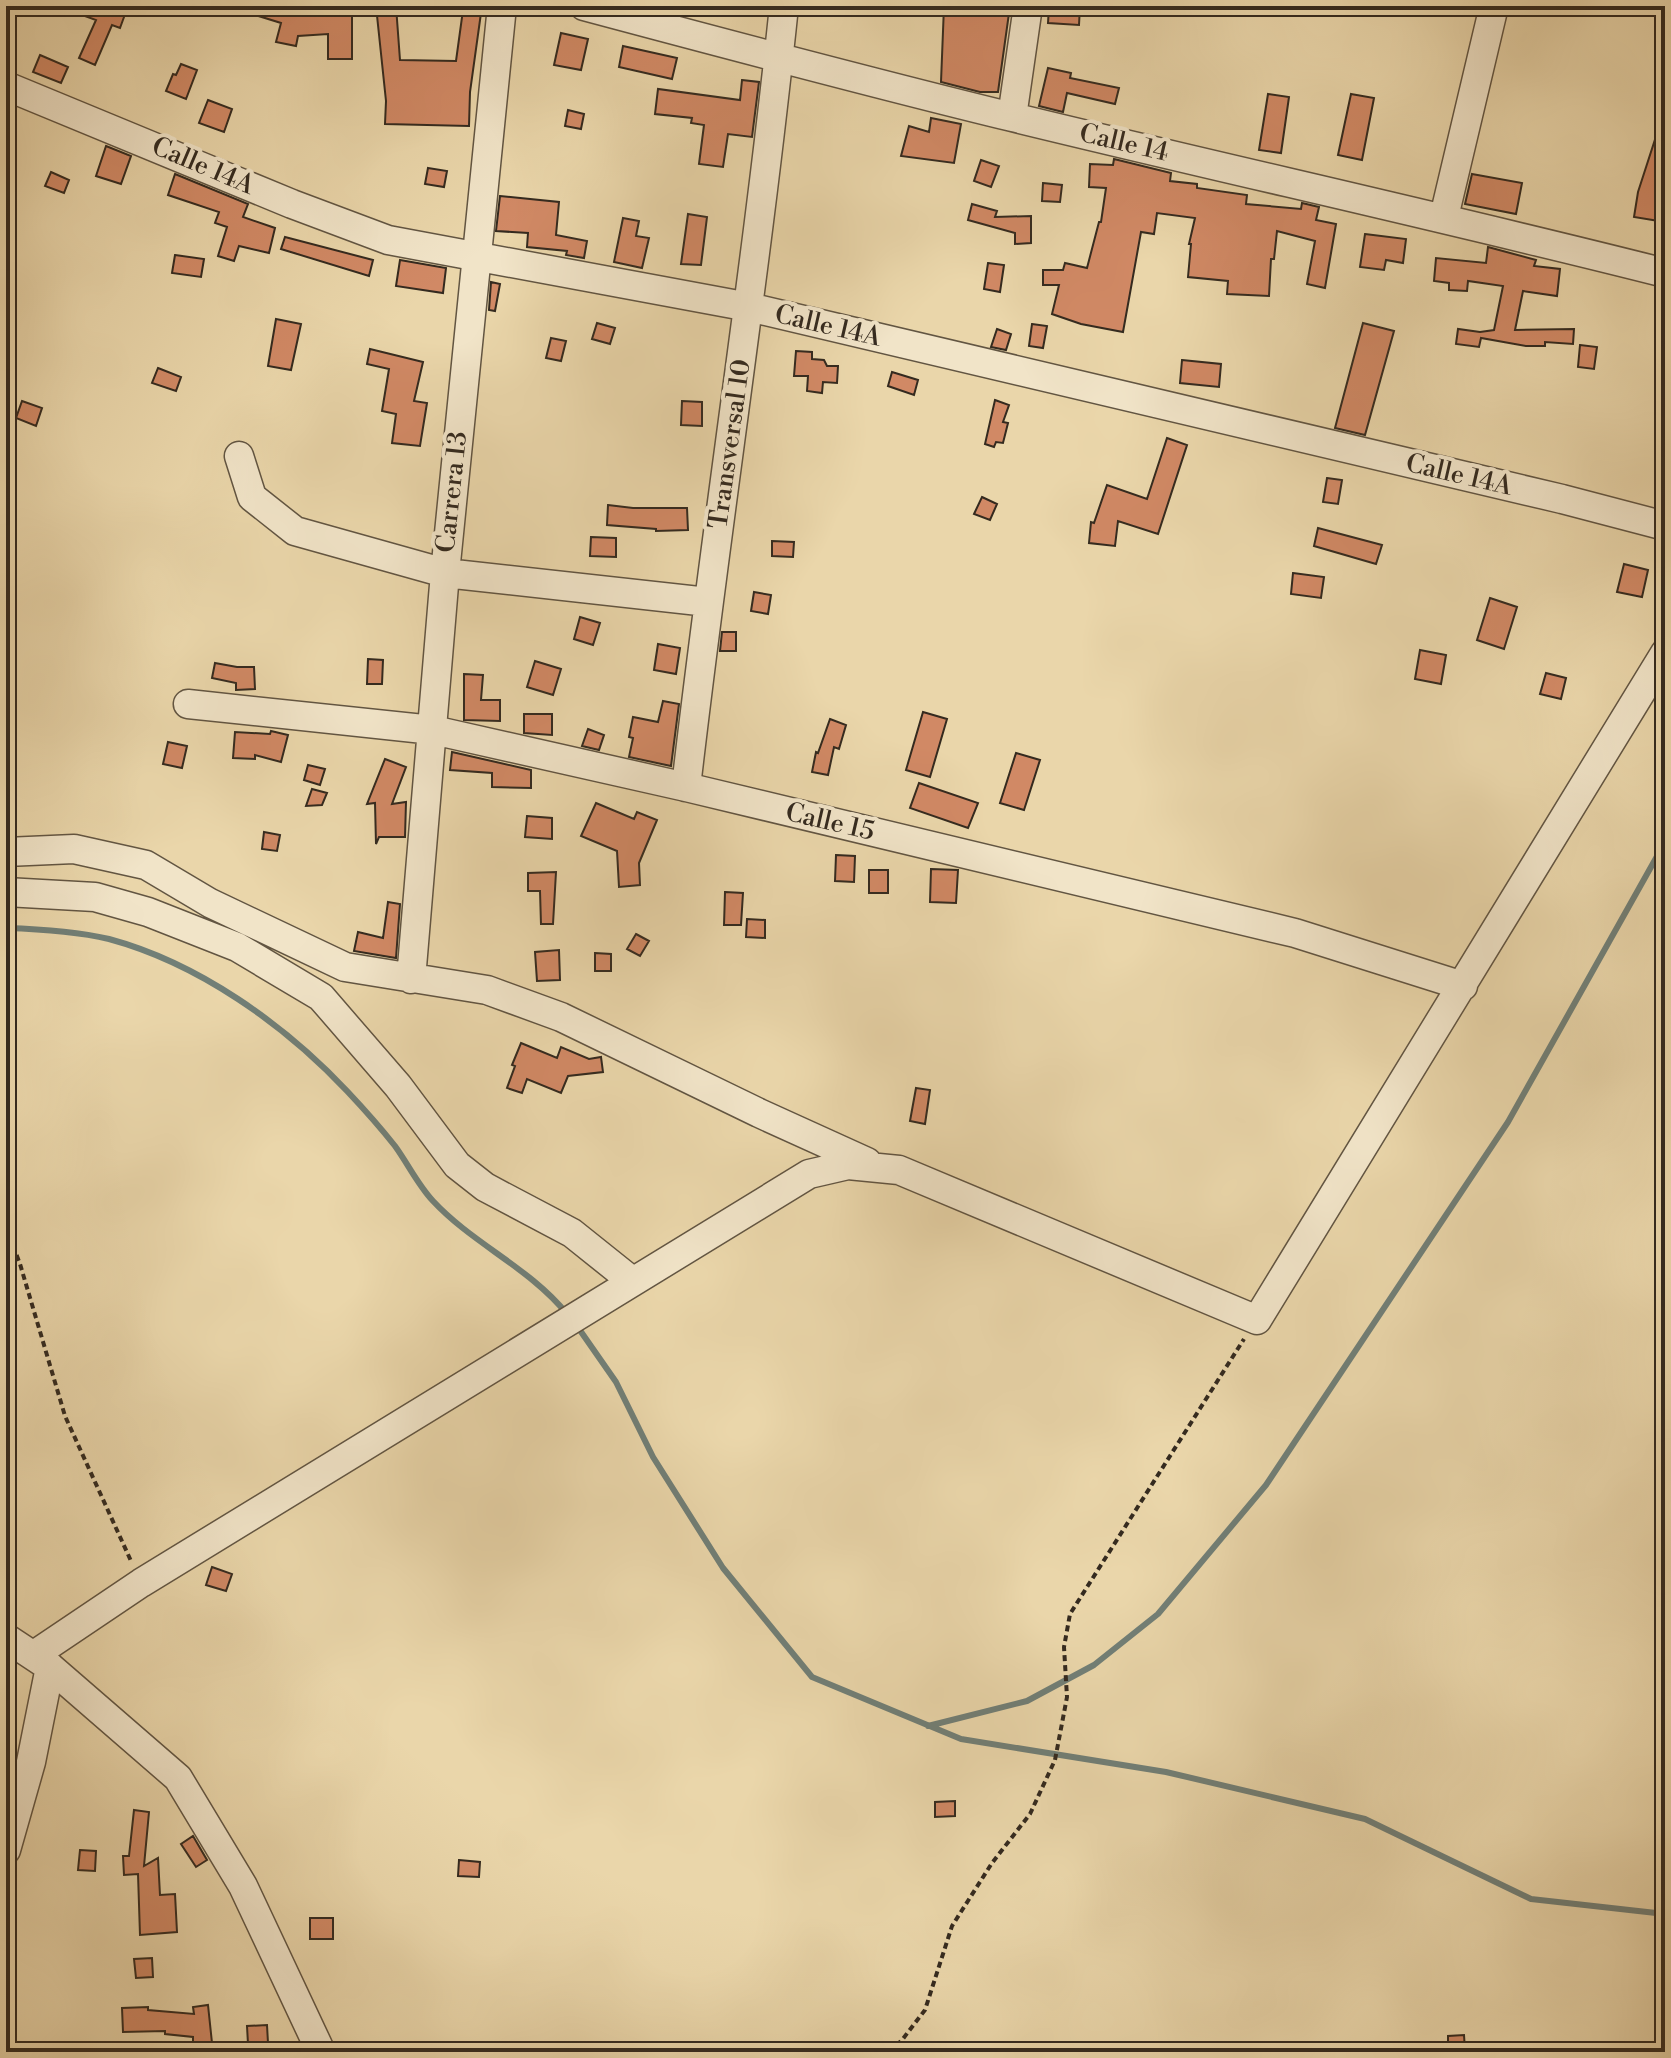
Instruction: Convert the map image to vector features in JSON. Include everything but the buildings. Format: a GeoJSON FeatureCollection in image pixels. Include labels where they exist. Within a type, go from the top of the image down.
{"type":"FeatureCollection","features":[{"type":"Feature","properties":{"kind":"street","name":"Carrera 13"},"geometry":{"type":"LineString","coordinates":[[411,979],[445,573],[502,6]]}},
{"type":"Feature","properties":{"kind":"street","name":"Calle 14"},"geometry":{"type":"LineString","coordinates":[[584,6],[778,59],[1012,117],[1444,217],[1665,273]]}},
{"type":"Feature","properties":{"kind":"street","name":"Transversal 10"},"geometry":{"type":"LineString","coordinates":[[686,787],[749,307],[784,6]]}},
{"type":"Feature","properties":{"kind":"street"},"geometry":{"type":"LineString","coordinates":[[1012,117],[1028,6]]}},
{"type":"Feature","properties":{"kind":"street"},"geometry":{"type":"LineString","coordinates":[[1444,217],[1494,6]]}},
{"type":"Feature","properties":{"kind":"street","name":"Calle 14A"},"geometry":{"type":"LineString","coordinates":[[6,86],[292,204],[388,240],[749,307],[1665,526]]}},
{"type":"Feature","properties":{"kind":"street"},"geometry":{"type":"LineString","coordinates":[[239,456],[252,497],[295,531],[445,573],[708,602]]}},
{"type":"Feature","properties":{"kind":"street"},"geometry":{"type":"LineString","coordinates":[[6,1850],[31,1762],[42,1661],[141,1583],[809,1174],[848,1165],[899,1170],[1257,1320],[1665,653]]}},
{"type":"Feature","properties":{"kind":"street","name":"Calle 15"},"geometry":{"type":"LineString","coordinates":[[188,704],[433,730],[686,787],[1295,933],[1463,986]]}},
{"type":"Feature","properties":{"kind":"street"},"geometry":{"type":"LineString","coordinates":[[6,852],[74,849],[146,865],[210,903],[345,967],[487,990],[561,1017],[879,1168]]}},
{"type":"Feature","properties":{"kind":"street"},"geometry":{"type":"LineString","coordinates":[[6,892],[95,897],[148,912],[237,947],[321,997],[398,1086],[457,1165],[485,1187],[572,1233],[632,1281]]}},
{"type":"Feature","properties":{"kind":"street"},"geometry":{"type":"LineString","coordinates":[[6,1638],[42,1661],[178,1778],[243,1886],[321,2052]]}},
{"type":"Feature","properties":{"kind":"path"},"geometry":{"type":"LineString","coordinates":[[6,1227],[65,1416],[141,1583]]}},
{"type":"Feature","properties":{"kind":"path"},"geometry":{"type":"LineString","coordinates":[[889,2052],[925,2010],[952,1926],[992,1863],[1030,1814],[1058,1754],[1067,1697],[1064,1647],[1070,1614],[1257,1320]]}},
{"type":"Feature","properties":{"kind":"waterway"},"geometry":{"type":"LineString","coordinates":[[928,1726],[1027,1701],[1094,1665],[1158,1614],[1266,1485],[1508,1122],[1665,842]]}},
{"type":"Feature","properties":{"kind":"waterway"},"geometry":{"type":"LineString","coordinates":[[6,928],[58,931],[109,939],[175,963],[238,999],[296,1042],[347,1091],[395,1146],[428,1195],[449,1216],[536,1283],[567,1314]]}},
{"type":"Feature","properties":{"kind":"waterway"},"geometry":{"type":"LineString","coordinates":[[577,1326],[616,1382],[653,1457],[723,1568],[812,1677],[961,1739],[1166,1772],[1365,1819],[1531,1899],[1665,1914]]}}]}
